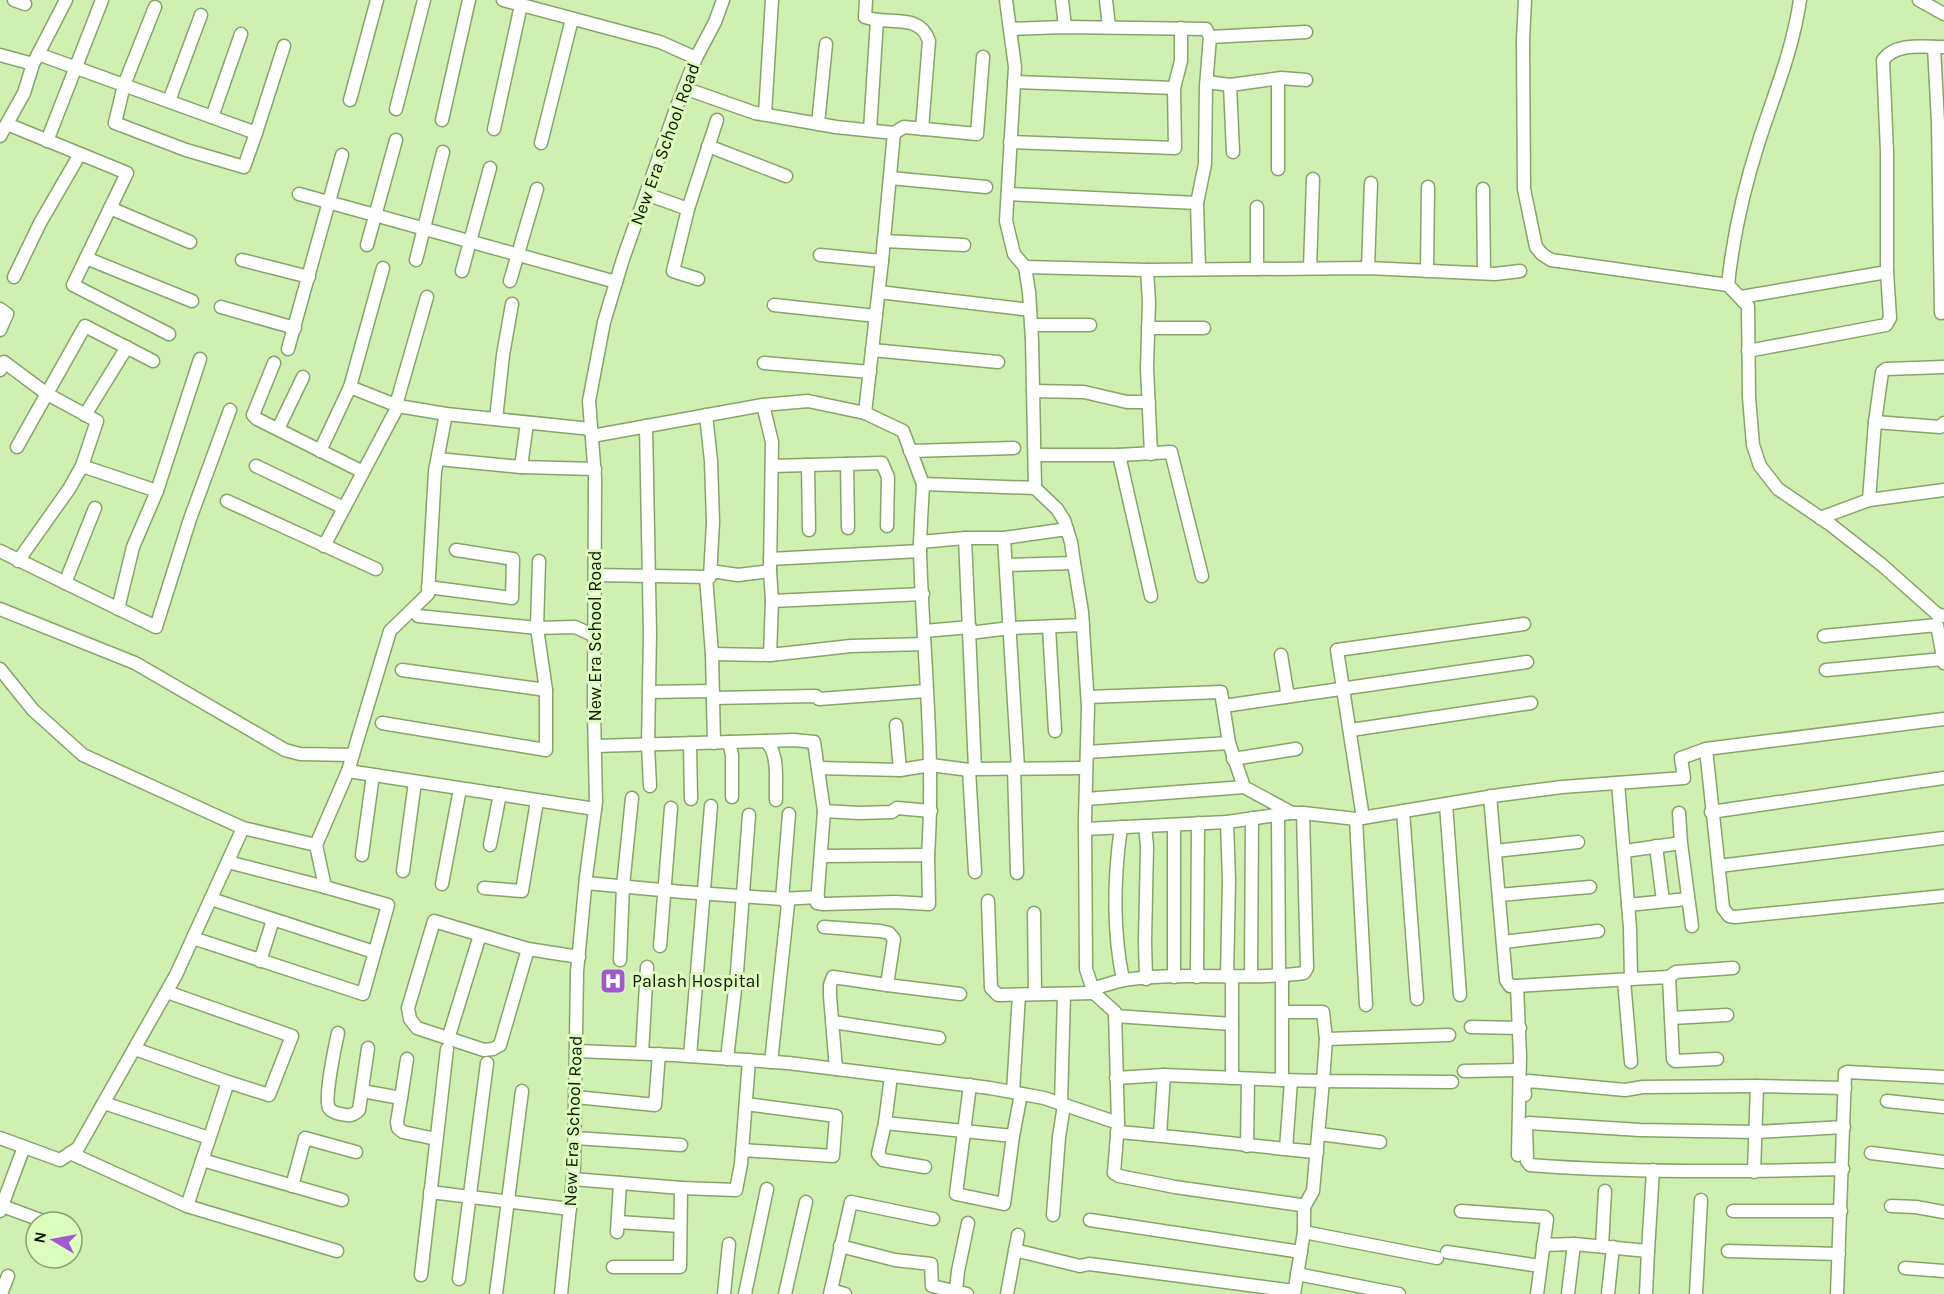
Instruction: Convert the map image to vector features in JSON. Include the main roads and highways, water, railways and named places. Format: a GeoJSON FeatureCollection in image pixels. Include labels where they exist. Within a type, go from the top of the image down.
{"type":"FeatureCollection","features":[{"type":"Feature","properties":{"kind":"place","name":"Palash Hospital"},"geometry":{"type":"Point","coordinates":[613,981]}}]}
